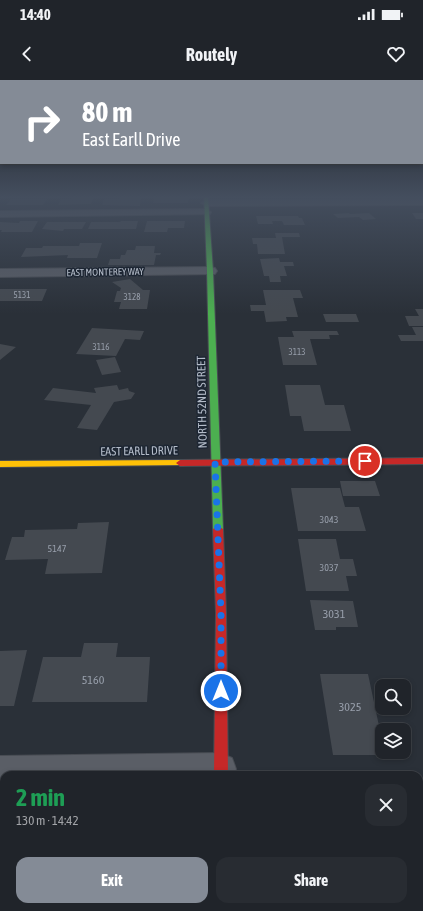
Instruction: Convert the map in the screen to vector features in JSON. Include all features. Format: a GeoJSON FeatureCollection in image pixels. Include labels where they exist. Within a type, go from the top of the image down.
{"type":"FeatureCollection","features":[{"type":"Feature","properties":{"kind":"street","name":"NORTH 52ND STREET"},"geometry":{"type":"LineString","coordinates":[[208,236],[221,613],[221,771]]}},
{"type":"Feature","properties":{"kind":"street","name":"EAST MONTEREY WAY"},"geometry":{"type":"LineString","coordinates":[[0,273],[210,271]]}},
{"type":"Feature","properties":{"kind":"street","name":"EAST EARLL DRIVE"},"geometry":{"type":"LineString","coordinates":[[0,464],[423,461]]}},
{"type":"Feature","properties":{"kind":"building"},"geometry":{"type":"Polygon","coordinates":[[[276,236],[300,236],[300,237],[282,237],[285,254],[258,254],[257,244],[253,244],[252,238],[276,238],[276,236]]]}},
{"type":"Feature","properties":{"kind":"building"},"geometry":{"type":"Polygon","coordinates":[[[80,243],[102,243],[97,258],[67,258],[68,255],[21,257],[26,248],[42,248],[43,246],[79,246],[80,243]]]}},
{"type":"Feature","properties":{"kind":"building"},"geometry":{"type":"Polygon","coordinates":[[[136,246],[155,246],[154,253],[161,253],[160,255],[156,255],[154,265],[108,265],[110,259],[120,259],[121,255],[125,255],[127,250],[135,250],[136,246]]]}},
{"type":"Feature","properties":{"kind":"building"},"geometry":{"type":"Polygon","coordinates":[[[279,258],[280,262],[293,262],[294,266],[284,266],[287,276],[280,276],[281,282],[270,282],[269,276],[264,276],[260,259],[279,258]]]}},
{"type":"Feature","properties":{"kind":"building"},"geometry":{"type":"Polygon","coordinates":[[[130,279],[143,290],[150,290],[147,309],[119,309],[121,302],[114,302],[117,291],[120,291],[121,288],[112,282],[130,279]]]}},
{"type":"Feature","properties":{"kind":"building"},"geometry":{"type":"Polygon","coordinates":[[[0,289],[47,289],[42,301],[0,301],[0,289]]]}},
{"type":"Feature","properties":{"kind":"building"},"geometry":{"type":"Polygon","coordinates":[[[263,290],[300,290],[303,298],[293,298],[298,317],[286,317],[287,321],[266,322],[264,311],[251,311],[250,305],[266,305],[263,290]]]}},
{"type":"Feature","properties":{"kind":"building"},"geometry":{"type":"Polygon","coordinates":[[[415,309],[423,309],[423,326],[409,326],[405,316],[419,316],[415,309]]]}},
{"type":"Feature","properties":{"kind":"building"},"geometry":{"type":"Polygon","coordinates":[[[323,314],[356,314],[359,322],[326,322],[323,314]]]}},
{"type":"Feature","properties":{"kind":"building"},"geometry":{"type":"Polygon","coordinates":[[[412,327],[423,327],[423,341],[401,341],[398,335],[416,335],[412,327]]]}},
{"type":"Feature","properties":{"kind":"building"},"geometry":{"type":"Polygon","coordinates":[[[92,328],[144,331],[140,340],[125,339],[116,356],[76,354],[92,328]]]}},
{"type":"Feature","properties":{"kind":"building"},"geometry":{"type":"Polygon","coordinates":[[[292,331],[337,331],[339,335],[329,335],[330,339],[310,339],[317,365],[283,365],[278,337],[294,337],[292,331]]]}},
{"type":"Feature","properties":{"kind":"building"},"geometry":{"type":"Polygon","coordinates":[[[0,344],[16,347],[0,360],[0,344]]]}},
{"type":"Feature","properties":{"kind":"building"},"geometry":{"type":"Polygon","coordinates":[[[115,357],[121,372],[102,375],[96,360],[115,357]]]}},
{"type":"Feature","properties":{"kind":"building"},"geometry":{"type":"Polygon","coordinates":[[[117,385],[119,390],[128,388],[129,391],[135,393],[131,399],[114,402],[97,430],[77,428],[91,405],[44,400],[53,388],[96,393],[94,388],[117,385]]]}},
{"type":"Feature","properties":{"kind":"building"},"geometry":{"type":"Polygon","coordinates":[[[285,385],[320,385],[325,405],[344,405],[351,431],[304,431],[301,416],[290,416],[285,385]]]}},
{"type":"Feature","properties":{"kind":"building"},"geometry":{"type":"Polygon","coordinates":[[[340,481],[375,481],[380,496],[343,496],[340,481]]]}},
{"type":"Feature","properties":{"kind":"building"},"geometry":{"type":"Polygon","coordinates":[[[291,488],[340,488],[345,507],[359,507],[366,531],[298,531],[291,488]]]}},
{"type":"Feature","properties":{"kind":"building"},"geometry":{"type":"Polygon","coordinates":[[[109,522],[102,573],[45,574],[48,559],[5,560],[12,537],[24,537],[25,530],[77,529],[78,523],[109,522]]]}},
{"type":"Feature","properties":{"kind":"building"},"geometry":{"type":"Polygon","coordinates":[[[298,539],[336,539],[340,559],[353,559],[357,576],[346,576],[349,591],[306,591],[298,539]]]}},
{"type":"Feature","properties":{"kind":"building"},"geometry":{"type":"Polygon","coordinates":[[[310,600],[353,601],[358,627],[336,627],[336,630],[315,630],[310,600]]]}},
{"type":"Feature","properties":{"kind":"building"},"geometry":{"type":"Polygon","coordinates":[[[84,643],[118,643],[116,657],[150,657],[147,702],[32,702],[43,657],[81,657],[84,643]]]}},
{"type":"Feature","properties":{"kind":"building"},"geometry":{"type":"Polygon","coordinates":[[[27,650],[14,706],[0,706],[0,651],[27,650]]]}},
{"type":"Feature","properties":{"kind":"building"},"geometry":{"type":"Polygon","coordinates":[[[320,674],[368,674],[375,707],[375,715],[377,715],[378,723],[375,723],[375,755],[333,755],[320,674]]]}},
{"type":"Feature","properties":{"kind":"traffic: fast"},"geometry":{"type":"LineString","coordinates":[[208,236],[218,529]]}},
{"type":"Feature","properties":{"kind":"traffic: slow"},"geometry":{"type":"LineString","coordinates":[[0,464],[180,463]]}},
{"type":"Feature","properties":{"kind":"traffic: jam"},"geometry":{"type":"LineString","coordinates":[[180,463],[423,461]]}},
{"type":"Feature","properties":{"kind":"traffic: jam"},"geometry":{"type":"LineString","coordinates":[[218,529],[221,613],[221,771]]}},
{"type":"Feature","properties":{"kind":"route"},"geometry":{"type":"LineString","coordinates":[[221,691],[221,613],[215,462],[365,461]]}}]}
